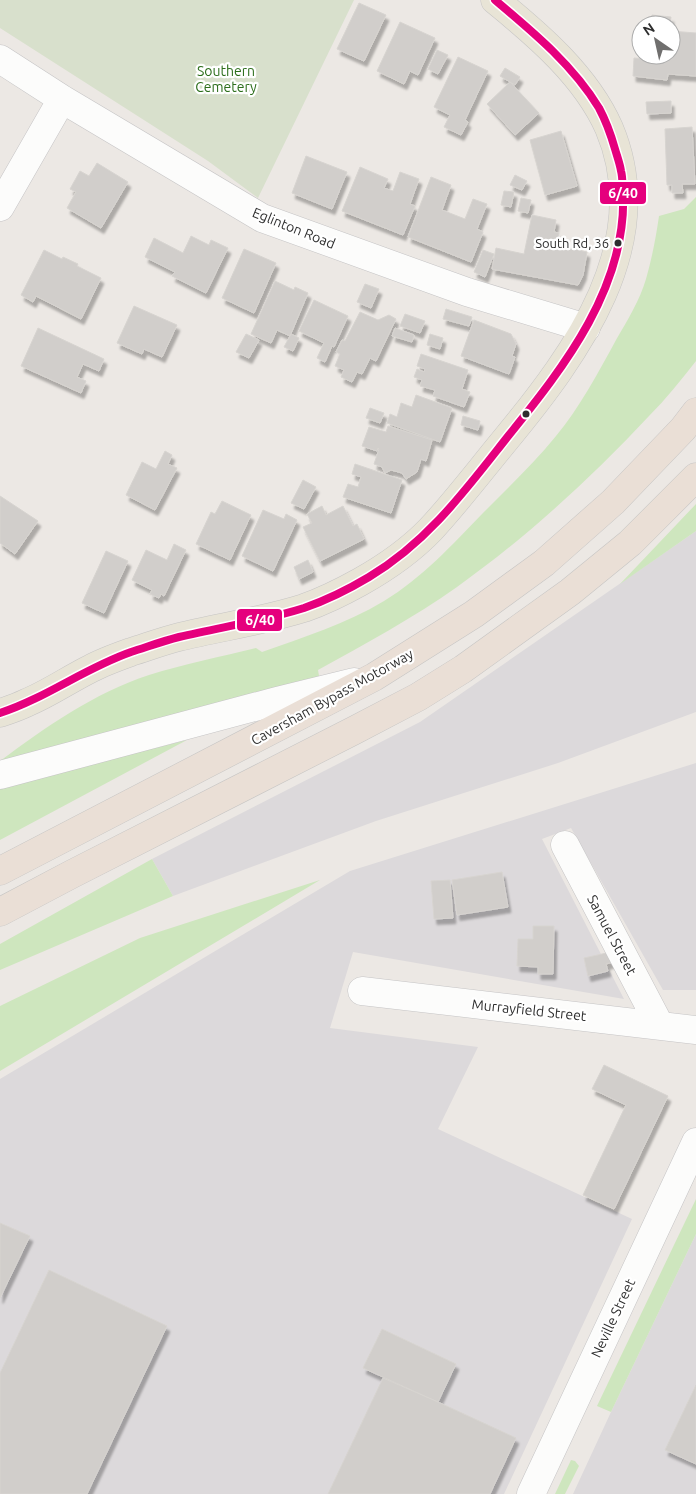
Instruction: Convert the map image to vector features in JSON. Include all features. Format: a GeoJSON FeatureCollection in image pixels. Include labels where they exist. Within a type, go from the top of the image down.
{"type":"FeatureCollection","features":[{"type":"Feature","properties":{"kind":"highway","name":"Caversham Bypass Motorway"},"geometry":{"type":"LineString","coordinates":[[0,871],[374,677],[474,614],[544,563],[613,502],[683,429],[696,412]]}},
{"type":"Feature","properties":{"kind":"highway"},"geometry":{"type":"LineString","coordinates":[[0,912],[418,697],[462,669],[570,592],[630,543],[696,477]]}},
{"type":"Feature","properties":{"kind":"main road"},"geometry":{"type":"LineString","coordinates":[[0,713],[27,703],[92,668],[131,652],[177,638],[304,608],[334,596],[362,581],[399,557],[430,530],[524,418],[564,365],[586,328],[608,283],[621,239],[624,204],[617,151],[608,126],[584,87],[540,38],[495,0]]}},
{"type":"Feature","properties":{"kind":"main road"},"geometry":{"type":"LineString","coordinates":[[0,733],[27,703]]}},
{"type":"Feature","properties":{"kind":"street","name":"Eglinton Road"},"geometry":{"type":"LineString","coordinates":[[0,59],[62,99],[262,218],[468,292],[586,328]]}},
{"type":"Feature","properties":{"kind":"street"},"geometry":{"type":"LineString","coordinates":[[0,207],[62,99]]}},
{"type":"Feature","properties":{"kind":"street"},"geometry":{"type":"LineString","coordinates":[[0,775],[374,677]]}},
{"type":"Feature","properties":{"kind":"street","name":"Samuel Street"},"geometry":{"type":"LineString","coordinates":[[565,845],[659,1024]]}},
{"type":"Feature","properties":{"kind":"street","name":"Murrayfield Street"},"geometry":{"type":"LineString","coordinates":[[362,991],[659,1024],[696,1030]]}},
{"type":"Feature","properties":{"kind":"street","name":"Neville Street"},"geometry":{"type":"LineString","coordinates":[[531,1494],[696,1142]]}},
{"type":"Feature","properties":{"kind":"shaded area"},"geometry":{"type":"Polygon","coordinates":[[[696,531],[696,712],[558,763],[376,821],[173,896],[152,859],[420,722],[696,531]]]}},
{"type":"Feature","properties":{"kind":"shaded area"},"geometry":{"type":"Polygon","coordinates":[[[696,763],[696,990],[663,990],[571,828],[542,839],[624,999],[353,952],[330,1028],[478,1047],[438,1129],[632,1219],[504,1494],[0,1494],[0,1079],[350,871],[696,763]]]}},
{"type":"Feature","properties":{"kind":"shaded area"},"geometry":{"type":"Polygon","coordinates":[[[696,1234],[696,1494],[573,1494],[611,1412],[696,1234]]]}},
{"type":"Feature","properties":{"kind":"green space","name":"Southern Cemetery"},"geometry":{"type":"Polygon","coordinates":[[[0,0],[354,0],[258,198],[208,161],[0,28],[0,0]]]}},
{"type":"Feature","properties":{"kind":"green space"},"geometry":{"type":"Polygon","coordinates":[[[696,197],[696,361],[661,403],[604,462],[558,506],[508,548],[457,587],[423,609],[318,670],[319,676],[269,693],[0,761],[71,712],[129,682],[189,664],[256,648],[262,652],[340,623],[370,609],[411,582],[448,549],[521,475],[565,425],[581,402],[640,295],[650,263],[659,216],[684,209],[696,197]]]}},
{"type":"Feature","properties":{"kind":"green space"},"geometry":{"type":"Polygon","coordinates":[[[696,504],[696,531],[620,584],[696,504]]]}},
{"type":"Feature","properties":{"kind":"green space"},"geometry":{"type":"Polygon","coordinates":[[[187,740],[0,840],[0,787],[187,740]]]}},
{"type":"Feature","properties":{"kind":"green space"},"geometry":{"type":"Polygon","coordinates":[[[152,859],[173,896],[0,970],[0,944],[152,859]]]}},
{"type":"Feature","properties":{"kind":"green space"},"geometry":{"type":"Polygon","coordinates":[[[320,880],[0,1071],[0,1006],[140,938],[320,880]]]}},
{"type":"Feature","properties":{"kind":"green space"},"geometry":{"type":"Polygon","coordinates":[[[696,1199],[696,1234],[611,1412],[597,1406],[696,1199]]]}},
{"type":"Feature","properties":{"kind":"green space"},"geometry":{"type":"Polygon","coordinates":[[[571,1460],[575,1461],[579,1466],[565,1494],[555,1494],[571,1460]]]}},
{"type":"Feature","properties":{"kind":"building"},"geometry":{"type":"Polygon","coordinates":[[[359,3],[386,15],[364,61],[337,49],[359,3]]]}},
{"type":"Feature","properties":{"kind":"building"},"geometry":{"type":"Polygon","coordinates":[[[400,22],[435,38],[418,75],[410,71],[404,84],[377,71],[400,22]]]}},
{"type":"Feature","properties":{"kind":"building"},"geometry":{"type":"Polygon","coordinates":[[[681,32],[696,33],[696,76],[668,74],[667,80],[633,76],[634,65],[681,65],[681,32]]]}},
{"type":"Feature","properties":{"kind":"building"},"geometry":{"type":"Polygon","coordinates":[[[437,50],[448,55],[438,74],[428,69],[437,50]]]}},
{"type":"Feature","properties":{"kind":"building"},"geometry":{"type":"Polygon","coordinates":[[[458,57],[488,71],[465,120],[468,122],[461,135],[444,127],[450,115],[434,107],[458,57]]]}},
{"type":"Feature","properties":{"kind":"building"},"geometry":{"type":"Polygon","coordinates":[[[505,68],[520,77],[515,85],[500,76],[505,68]]]}},
{"type":"Feature","properties":{"kind":"building"},"geometry":{"type":"Polygon","coordinates":[[[510,82],[539,113],[515,135],[487,104],[510,82]]]}},
{"type":"Feature","properties":{"kind":"building"},"geometry":{"type":"Polygon","coordinates":[[[671,101],[671,113],[647,114],[646,102],[671,101]]]}},
{"type":"Feature","properties":{"kind":"building"},"geometry":{"type":"Polygon","coordinates":[[[692,127],[695,184],[682,184],[683,193],[672,193],[672,185],[667,185],[665,129],[692,127]]]}},
{"type":"Feature","properties":{"kind":"building"},"geometry":{"type":"Polygon","coordinates":[[[561,131],[577,186],[545,195],[530,140],[561,131]]]}},
{"type":"Feature","properties":{"kind":"building"},"geometry":{"type":"Polygon","coordinates":[[[306,156],[347,172],[332,209],[292,193],[306,156]]]}},
{"type":"Feature","properties":{"kind":"building"},"geometry":{"type":"Polygon","coordinates":[[[97,163],[128,182],[101,228],[67,208],[76,192],[70,189],[80,171],[89,176],[97,163]]]}},
{"type":"Feature","properties":{"kind":"building"},"geometry":{"type":"Polygon","coordinates":[[[360,167],[388,179],[384,188],[393,191],[400,172],[419,179],[410,204],[415,206],[403,235],[342,211],[360,167]]]}},
{"type":"Feature","properties":{"kind":"building"},"geometry":{"type":"Polygon","coordinates":[[[515,175],[527,181],[522,190],[510,185],[515,175]]]}},
{"type":"Feature","properties":{"kind":"building"},"geometry":{"type":"Polygon","coordinates":[[[431,177],[451,185],[442,210],[465,219],[473,199],[487,204],[477,229],[483,232],[471,262],[408,237],[431,177]]]}},
{"type":"Feature","properties":{"kind":"building"},"geometry":{"type":"Polygon","coordinates":[[[504,191],[514,192],[511,207],[501,205],[504,191]]]}},
{"type":"Feature","properties":{"kind":"building"},"geometry":{"type":"Polygon","coordinates":[[[521,198],[531,200],[528,213],[518,211],[521,198]]]}},
{"type":"Feature","properties":{"kind":"building"},"geometry":{"type":"Polygon","coordinates":[[[532,215],[556,220],[554,232],[559,233],[557,245],[587,252],[583,275],[578,285],[492,269],[496,248],[524,254],[532,215]]]}},
{"type":"Feature","properties":{"kind":"building"},"geometry":{"type":"Polygon","coordinates":[[[191,236],[209,245],[211,240],[228,248],[206,293],[172,276],[175,272],[145,257],[154,238],[183,253],[191,236]]]}},
{"type":"Feature","properties":{"kind":"building"},"geometry":{"type":"Polygon","coordinates":[[[244,249],[276,263],[254,313],[222,298],[244,249]]]}},
{"type":"Feature","properties":{"kind":"building"},"geometry":{"type":"Polygon","coordinates":[[[44,250],[78,264],[77,266],[101,278],[81,319],[36,296],[33,302],[21,295],[44,250]]]}},
{"type":"Feature","properties":{"kind":"building"},"geometry":{"type":"Polygon","coordinates":[[[483,250],[494,254],[485,277],[474,272],[483,250]]]}},
{"type":"Feature","properties":{"kind":"building"},"geometry":{"type":"Polygon","coordinates":[[[275,281],[294,290],[295,287],[308,293],[290,336],[277,330],[271,343],[251,334],[275,281]]]}},
{"type":"Feature","properties":{"kind":"building"},"geometry":{"type":"Polygon","coordinates":[[[365,284],[379,289],[371,308],[357,302],[365,284]]]}},
{"type":"Feature","properties":{"kind":"building"},"geometry":{"type":"Polygon","coordinates":[[[314,300],[348,316],[325,362],[317,358],[324,343],[299,331],[314,300]]]}},
{"type":"Feature","properties":{"kind":"building"},"geometry":{"type":"Polygon","coordinates":[[[134,306],[177,325],[162,357],[144,349],[142,354],[117,343],[134,306]]]}},
{"type":"Feature","properties":{"kind":"building"},"geometry":{"type":"Polygon","coordinates":[[[446,309],[472,317],[469,326],[443,319],[446,309]]]}},
{"type":"Feature","properties":{"kind":"building"},"geometry":{"type":"Polygon","coordinates":[[[360,312],[378,320],[389,315],[396,319],[376,361],[370,358],[362,374],[357,372],[352,382],[341,377],[344,370],[335,366],[340,354],[336,352],[342,340],[345,341],[360,312]]]}},
{"type":"Feature","properties":{"kind":"building"},"geometry":{"type":"Polygon","coordinates":[[[405,314],[425,321],[420,333],[400,326],[405,314]]]}},
{"type":"Feature","properties":{"kind":"building"},"geometry":{"type":"Polygon","coordinates":[[[474,320],[511,334],[516,344],[512,356],[515,357],[509,374],[461,356],[474,320]]]}},
{"type":"Feature","properties":{"kind":"building"},"geometry":{"type":"Polygon","coordinates":[[[38,328],[104,359],[99,371],[83,364],[77,377],[86,381],[81,393],[21,366],[38,328]]]}},
{"type":"Feature","properties":{"kind":"building"},"geometry":{"type":"Polygon","coordinates":[[[395,328],[414,335],[412,342],[392,336],[395,328]]]}},
{"type":"Feature","properties":{"kind":"building"},"geometry":{"type":"Polygon","coordinates":[[[246,334],[259,340],[249,358],[236,352],[246,334]]]}},
{"type":"Feature","properties":{"kind":"building"},"geometry":{"type":"Polygon","coordinates":[[[291,334],[299,338],[293,351],[284,347],[291,334]]]}},
{"type":"Feature","properties":{"kind":"building"},"geometry":{"type":"Polygon","coordinates":[[[430,334],[443,338],[440,349],[427,345],[430,334]]]}},
{"type":"Feature","properties":{"kind":"building"},"geometry":{"type":"Polygon","coordinates":[[[421,354],[468,370],[462,389],[470,392],[464,407],[433,396],[435,390],[420,386],[422,380],[414,377],[417,369],[424,372],[425,369],[417,366],[421,354]]]}},
{"type":"Feature","properties":{"kind":"building"},"geometry":{"type":"Polygon","coordinates":[[[416,395],[452,408],[440,442],[387,423],[390,414],[397,417],[401,403],[412,407],[416,395]]]}},
{"type":"Feature","properties":{"kind":"building"},"geometry":{"type":"Polygon","coordinates":[[[370,408],[384,413],[380,423],[366,418],[370,408]]]}},
{"type":"Feature","properties":{"kind":"building"},"geometry":{"type":"Polygon","coordinates":[[[463,416],[480,421],[478,430],[461,425],[463,416]]]}},
{"type":"Feature","properties":{"kind":"building"},"geometry":{"type":"Polygon","coordinates":[[[388,426],[432,440],[426,461],[421,459],[417,472],[406,479],[402,473],[391,470],[385,473],[382,467],[374,464],[378,448],[377,451],[362,446],[369,427],[386,432],[388,426]]]}},
{"type":"Feature","properties":{"kind":"building"},"geometry":{"type":"Polygon","coordinates":[[[165,451],[172,455],[168,464],[177,468],[155,510],[126,495],[142,462],[156,469],[165,451]]]}},
{"type":"Feature","properties":{"kind":"building"},"geometry":{"type":"Polygon","coordinates":[[[355,464],[402,480],[391,513],[343,497],[348,484],[358,487],[361,477],[352,474],[355,464]]]}},
{"type":"Feature","properties":{"kind":"building"},"geometry":{"type":"Polygon","coordinates":[[[303,480],[316,487],[304,509],[291,503],[303,480]]]}},
{"type":"Feature","properties":{"kind":"building"},"geometry":{"type":"Polygon","coordinates":[[[0,496],[38,521],[15,554],[0,543],[0,496]]]}},
{"type":"Feature","properties":{"kind":"building"},"geometry":{"type":"Polygon","coordinates":[[[222,501],[251,515],[230,560],[196,544],[211,512],[215,514],[222,501]]]}},
{"type":"Feature","properties":{"kind":"building"},"geometry":{"type":"Polygon","coordinates":[[[322,506],[326,515],[343,506],[353,526],[357,524],[364,539],[320,561],[303,527],[312,523],[307,514],[322,506]]]}},
{"type":"Feature","properties":{"kind":"building"},"geometry":{"type":"Polygon","coordinates":[[[263,510],[284,519],[286,514],[297,520],[273,571],[242,556],[263,510]]]}},
{"type":"Feature","properties":{"kind":"building"},"geometry":{"type":"Polygon","coordinates":[[[174,544],[186,550],[164,596],[161,594],[159,598],[150,594],[152,590],[132,580],[146,550],[167,560],[174,544]]]}},
{"type":"Feature","properties":{"kind":"building"},"geometry":{"type":"Polygon","coordinates":[[[106,551],[128,561],[104,613],[82,603],[106,551]]]}},
{"type":"Feature","properties":{"kind":"building"},"geometry":{"type":"Polygon","coordinates":[[[308,560],[313,572],[299,579],[294,567],[308,560]]]}},
{"type":"Feature","properties":{"kind":"building"},"geometry":{"type":"Polygon","coordinates":[[[502,872],[508,907],[457,915],[452,880],[502,872]]]}},
{"type":"Feature","properties":{"kind":"building"},"geometry":{"type":"Polygon","coordinates":[[[450,880],[453,918],[434,919],[431,881],[450,880]]]}},
{"type":"Feature","properties":{"kind":"building"},"geometry":{"type":"Polygon","coordinates":[[[533,926],[554,926],[553,974],[538,974],[538,967],[517,966],[518,939],[533,939],[533,926]]]}},
{"type":"Feature","properties":{"kind":"building"},"geometry":{"type":"Polygon","coordinates":[[[611,952],[613,962],[606,964],[608,971],[588,976],[584,958],[611,952]]]}},
{"type":"Feature","properties":{"kind":"building"},"geometry":{"type":"Polygon","coordinates":[[[604,1065],[668,1096],[614,1209],[583,1195],[626,1105],[592,1089],[604,1065]]]}},
{"type":"Feature","properties":{"kind":"building"},"geometry":{"type":"Polygon","coordinates":[[[0,1223],[30,1236],[0,1298],[0,1223]]]}},
{"type":"Feature","properties":{"kind":"building"},"geometry":{"type":"Polygon","coordinates":[[[49,1270],[167,1326],[87,1494],[0,1494],[0,1373],[49,1270]]]}},
{"type":"Feature","properties":{"kind":"building"},"geometry":{"type":"Polygon","coordinates":[[[382,1329],[456,1364],[438,1402],[363,1368],[382,1329]]]}},
{"type":"Feature","properties":{"kind":"building"},"geometry":{"type":"Polygon","coordinates":[[[383,1378],[516,1438],[490,1494],[328,1494],[383,1378]]]}},
{"type":"Feature","properties":{"kind":"building"},"geometry":{"type":"Polygon","coordinates":[[[696,1385],[696,1464],[665,1450],[696,1385]]]}},
{"type":"Feature","properties":{"kind":"transit line","name":"6/40"},"geometry":{"type":"LineString","coordinates":[[0,713],[17,707],[98,666],[131,652],[179,637],[289,613],[338,594],[369,577],[391,563],[410,547],[446,512],[530,409],[571,353],[603,292],[615,260],[622,227],[622,174],[606,123],[589,92],[565,63],[524,24],[495,0]]}},
{"type":"Feature","properties":{"kind":"place","name":"South Rd, 36"},"geometry":{"type":"Point","coordinates":[618,243]}}]}
